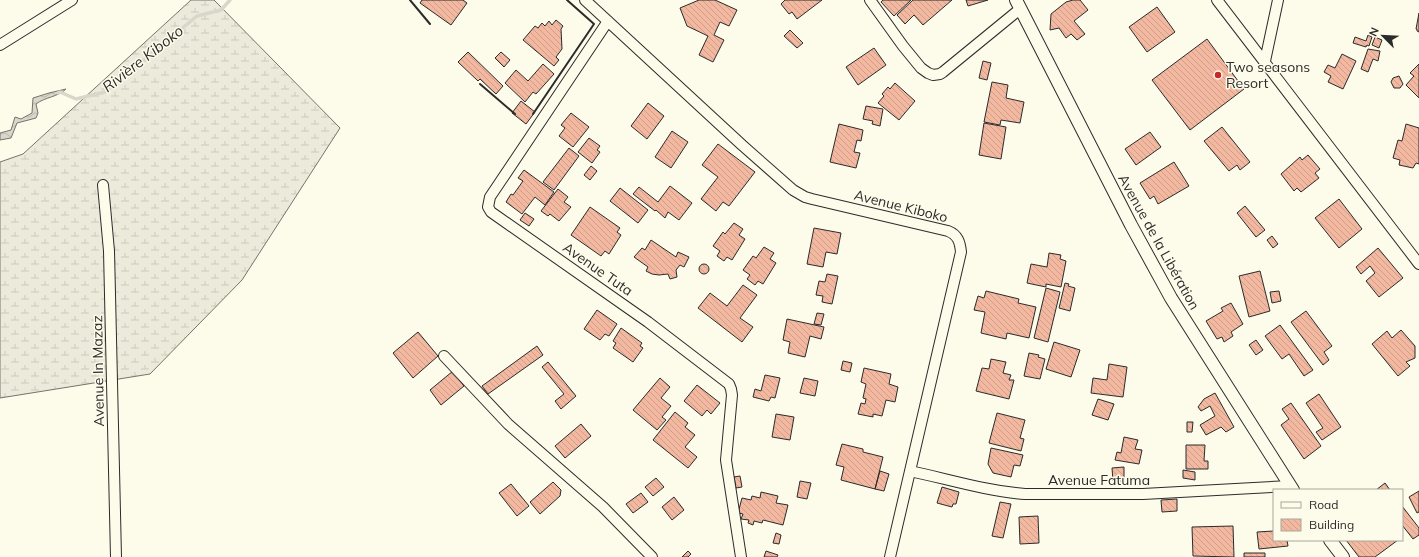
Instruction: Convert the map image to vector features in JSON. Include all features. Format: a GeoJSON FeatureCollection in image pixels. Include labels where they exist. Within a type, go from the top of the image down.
{"type":"FeatureCollection","features":[{"type":"Feature","properties":{"kind":"street"},"geometry":{"type":"LineString","coordinates":[[0,45],[58,3],[72,0]]}},
{"type":"Feature","properties":{"kind":"street","name":"Avenue Kiboko"},"geometry":{"type":"LineString","coordinates":[[585,0],[742,145],[799,194],[812,199],[948,231],[956,235],[960,241],[961,252],[890,557]]}},
{"type":"Feature","properties":{"kind":"street"},"geometry":{"type":"LineString","coordinates":[[870,0],[914,60],[924,71],[933,74],[940,74],[943,72],[1018,4]]}},
{"type":"Feature","properties":{"kind":"street"},"geometry":{"type":"LineString","coordinates":[[1217,0],[1419,264]]}},
{"type":"Feature","properties":{"kind":"street"},"geometry":{"type":"LineString","coordinates":[[1265,61],[1278,0]]}},
{"type":"Feature","properties":{"kind":"street","name":"Avenue de la Libération"},"geometry":{"type":"LineString","coordinates":[[1018,4],[1131,225],[1171,298],[1292,488]]}},
{"type":"Feature","properties":{"kind":"street","name":"Avenue Tuta"},"geometry":{"type":"LineString","coordinates":[[608,20],[490,197],[488,207],[491,212],[648,322],[729,384],[732,396],[726,460],[741,557]]}},
{"type":"Feature","properties":{"kind":"street","name":"Avenue In Mazaz"},"geometry":{"type":"LineString","coordinates":[[103,185],[109,250],[116,557]]}},
{"type":"Feature","properties":{"kind":"street"},"geometry":{"type":"LineString","coordinates":[[444,356],[508,424],[603,507],[652,557]]}},
{"type":"Feature","properties":{"kind":"street","name":"Avenue Fatuma"},"geometry":{"type":"LineString","coordinates":[[910,471],[993,490],[1025,494],[1143,494],[1292,488]]}},
{"type":"Feature","properties":{"kind":"street"},"geometry":{"type":"LineString","coordinates":[[1331,541],[1344,557]]}},
{"type":"Feature","properties":{"kind":"green space"},"geometry":{"type":"Polygon","coordinates":[[[191,0],[214,0],[340,128],[242,280],[150,374],[0,398],[0,162],[23,154],[191,0]]]}},
{"type":"Feature","properties":{"kind":"water"},"geometry":{"type":"Polygon","coordinates":[[[66,89],[59,94],[36,104],[38,113],[36,118],[17,123],[11,138],[0,140],[0,133],[11,130],[15,117],[21,119],[32,113],[33,98],[66,89]]]}},
{"type":"Feature","properties":{"kind":"building"},"geometry":{"type":"Polygon","coordinates":[[[422,0],[463,0],[467,3],[451,25],[420,3],[422,0]]]}},
{"type":"Feature","properties":{"kind":"building"},"geometry":{"type":"Polygon","coordinates":[[[699,0],[715,0],[737,10],[729,26],[720,22],[714,35],[724,40],[713,62],[699,55],[708,36],[687,26],[680,8],[699,0]]]}},
{"type":"Feature","properties":{"kind":"building"},"geometry":{"type":"Polygon","coordinates":[[[785,0],[822,0],[797,19],[792,12],[789,14],[781,4],[785,0]]]}},
{"type":"Feature","properties":{"kind":"building"},"geometry":{"type":"Polygon","coordinates":[[[883,0],[911,0],[894,16],[881,2],[883,0]]]}},
{"type":"Feature","properties":{"kind":"building"},"geometry":{"type":"Polygon","coordinates":[[[913,0],[952,0],[923,25],[914,15],[905,24],[897,15],[913,0]]]}},
{"type":"Feature","properties":{"kind":"building"},"geometry":{"type":"Polygon","coordinates":[[[966,0],[988,0],[968,6],[966,0]]]}},
{"type":"Feature","properties":{"kind":"building"},"geometry":{"type":"Polygon","coordinates":[[[1080,0],[1088,10],[1074,21],[1085,34],[1077,40],[1071,34],[1066,38],[1059,28],[1050,30],[1051,14],[1066,2],[1080,0]]]}},
{"type":"Feature","properties":{"kind":"building"},"geometry":{"type":"Polygon","coordinates":[[[1157,7],[1175,32],[1147,52],[1129,27],[1157,7]]]}},
{"type":"Feature","properties":{"kind":"building"},"geometry":{"type":"Polygon","coordinates":[[[1419,13],[1419,32],[1416,29],[1419,13]]]}},
{"type":"Feature","properties":{"kind":"building"},"geometry":{"type":"Polygon","coordinates":[[[556,20],[563,26],[561,29],[562,49],[556,57],[559,60],[554,66],[523,40],[535,26],[538,28],[542,23],[545,26],[549,21],[552,25],[556,20]]]}},
{"type":"Feature","properties":{"kind":"building"},"geometry":{"type":"Polygon","coordinates":[[[790,30],[803,43],[797,48],[784,36],[790,30]]]}},
{"type":"Feature","properties":{"kind":"building"},"geometry":{"type":"Polygon","coordinates":[[[1368,35],[1372,37],[1369,46],[1367,45],[1366,47],[1353,43],[1355,37],[1366,41],[1368,35]]]}},
{"type":"Feature","properties":{"kind":"building"},"geometry":{"type":"Polygon","coordinates":[[[1375,37],[1382,40],[1379,48],[1372,45],[1375,37]]]}},
{"type":"Feature","properties":{"kind":"building"},"geometry":{"type":"Polygon","coordinates":[[[1207,39],[1244,89],[1190,130],[1152,80],[1207,39]]]}},
{"type":"Feature","properties":{"kind":"building"},"geometry":{"type":"Polygon","coordinates":[[[874,48],[886,65],[858,85],[846,67],[874,48]]]}},
{"type":"Feature","properties":{"kind":"building"},"geometry":{"type":"Polygon","coordinates":[[[1368,49],[1380,51],[1378,61],[1373,59],[1368,72],[1361,69],[1368,49]]]}},
{"type":"Feature","properties":{"kind":"building"},"geometry":{"type":"Polygon","coordinates":[[[468,52],[503,86],[496,94],[480,79],[478,81],[458,62],[468,52]]]}},
{"type":"Feature","properties":{"kind":"building"},"geometry":{"type":"Polygon","coordinates":[[[501,52],[510,60],[504,67],[495,58],[501,52]]]}},
{"type":"Feature","properties":{"kind":"building"},"geometry":{"type":"Polygon","coordinates":[[[1342,54],[1356,61],[1343,89],[1328,82],[1331,76],[1324,72],[1328,65],[1335,68],[1342,54]]]}},
{"type":"Feature","properties":{"kind":"building"},"geometry":{"type":"Polygon","coordinates":[[[983,61],[991,63],[987,80],[979,78],[983,61]]]}},
{"type":"Feature","properties":{"kind":"building"},"geometry":{"type":"Polygon","coordinates":[[[543,64],[554,74],[536,94],[533,92],[525,102],[505,83],[516,70],[528,81],[543,64]]]}},
{"type":"Feature","properties":{"kind":"building"},"geometry":{"type":"Polygon","coordinates":[[[1419,64],[1419,98],[1406,85],[1414,76],[1410,73],[1419,64]]]}},
{"type":"Feature","properties":{"kind":"building"},"geometry":{"type":"Polygon","coordinates":[[[1399,76],[1403,84],[1400,88],[1394,88],[1391,82],[1393,78],[1399,76]]]}},
{"type":"Feature","properties":{"kind":"building"},"geometry":{"type":"Polygon","coordinates":[[[992,82],[1008,85],[1006,98],[1024,102],[1020,123],[1001,120],[1000,125],[984,122],[992,82]]]}},
{"type":"Feature","properties":{"kind":"building"},"geometry":{"type":"Polygon","coordinates":[[[895,83],[915,101],[899,120],[878,103],[884,96],[882,94],[888,87],[890,89],[895,83]]]}},
{"type":"Feature","properties":{"kind":"building"},"geometry":{"type":"Polygon","coordinates":[[[521,101],[535,112],[526,124],[512,113],[521,101]]]}},
{"type":"Feature","properties":{"kind":"building"},"geometry":{"type":"Polygon","coordinates":[[[648,103],[664,116],[647,139],[631,126],[648,103]]]}},
{"type":"Feature","properties":{"kind":"building"},"geometry":{"type":"Polygon","coordinates":[[[866,106],[883,109],[880,126],[872,124],[873,121],[863,119],[866,106]]]}},
{"type":"Feature","properties":{"kind":"building"},"geometry":{"type":"Polygon","coordinates":[[[571,113],[589,127],[573,147],[559,136],[565,128],[561,125],[571,113]]]}},
{"type":"Feature","properties":{"kind":"building"},"geometry":{"type":"Polygon","coordinates":[[[984,123],[1006,127],[1001,159],[979,155],[984,123]]]}},
{"type":"Feature","properties":{"kind":"building"},"geometry":{"type":"Polygon","coordinates":[[[839,124],[863,130],[861,141],[857,140],[854,152],[860,153],[856,168],[830,162],[839,124]]]}},
{"type":"Feature","properties":{"kind":"building"},"geometry":{"type":"Polygon","coordinates":[[[1406,124],[1419,128],[1419,164],[1416,163],[1413,168],[1399,165],[1400,160],[1393,158],[1398,140],[1402,141],[1406,124]]]}},
{"type":"Feature","properties":{"kind":"building"},"geometry":{"type":"Polygon","coordinates":[[[1222,127],[1250,162],[1240,170],[1237,165],[1229,171],[1204,141],[1222,127]]]}},
{"type":"Feature","properties":{"kind":"building"},"geometry":{"type":"Polygon","coordinates":[[[672,131],[688,142],[671,168],[655,157],[672,131]]]}},
{"type":"Feature","properties":{"kind":"building"},"geometry":{"type":"Polygon","coordinates":[[[1150,132],[1161,147],[1136,165],[1125,149],[1150,132]]]}},
{"type":"Feature","properties":{"kind":"building"},"geometry":{"type":"Polygon","coordinates":[[[589,138],[600,146],[597,150],[600,152],[592,163],[578,152],[589,138]]]}},
{"type":"Feature","properties":{"kind":"building"},"geometry":{"type":"Polygon","coordinates":[[[718,144],[755,172],[729,206],[723,202],[716,211],[701,199],[718,177],[702,165],[718,144]]]}},
{"type":"Feature","properties":{"kind":"building"},"geometry":{"type":"Polygon","coordinates":[[[569,148],[579,156],[554,190],[543,182],[569,148]]]}},
{"type":"Feature","properties":{"kind":"building"},"geometry":{"type":"Polygon","coordinates":[[[1308,155],[1320,169],[1315,173],[1319,178],[1301,192],[1297,188],[1294,191],[1281,174],[1300,157],[1302,160],[1308,155]]]}},
{"type":"Feature","properties":{"kind":"building"},"geometry":{"type":"Polygon","coordinates":[[[1174,162],[1189,186],[1158,204],[1154,196],[1150,199],[1140,183],[1174,162]]]}},
{"type":"Feature","properties":{"kind":"building"},"geometry":{"type":"Polygon","coordinates":[[[591,166],[597,171],[590,180],[584,175],[591,166]]]}},
{"type":"Feature","properties":{"kind":"building"},"geometry":{"type":"Polygon","coordinates":[[[524,170],[554,192],[545,205],[535,197],[522,214],[506,202],[523,181],[518,178],[524,170]]]}},
{"type":"Feature","properties":{"kind":"building"},"geometry":{"type":"Polygon","coordinates":[[[670,186],[692,203],[679,220],[668,212],[665,218],[633,194],[639,187],[658,202],[670,186]]]}},
{"type":"Feature","properties":{"kind":"building"},"geometry":{"type":"Polygon","coordinates":[[[620,188],[648,210],[638,223],[610,201],[620,188]]]}},
{"type":"Feature","properties":{"kind":"building"},"geometry":{"type":"Polygon","coordinates":[[[558,189],[568,197],[564,202],[571,207],[559,221],[550,214],[548,216],[541,211],[558,189]]]}},
{"type":"Feature","properties":{"kind":"building"},"geometry":{"type":"Polygon","coordinates":[[[1339,199],[1362,229],[1339,248],[1315,218],[1339,199]]]}},
{"type":"Feature","properties":{"kind":"building"},"geometry":{"type":"Polygon","coordinates":[[[1245,206],[1265,230],[1256,237],[1237,213],[1245,206]]]}},
{"type":"Feature","properties":{"kind":"building"},"geometry":{"type":"Polygon","coordinates":[[[590,207],[620,228],[617,232],[621,235],[609,254],[605,251],[601,256],[571,235],[590,207]]]}},
{"type":"Feature","properties":{"kind":"building"},"geometry":{"type":"Polygon","coordinates":[[[525,213],[534,219],[529,226],[520,220],[525,213]]]}},
{"type":"Feature","properties":{"kind":"building"},"geometry":{"type":"Polygon","coordinates":[[[734,223],[743,229],[739,235],[745,239],[732,260],[727,257],[724,261],[717,256],[720,251],[713,246],[723,232],[725,234],[734,223]]]}},
{"type":"Feature","properties":{"kind":"building"},"geometry":{"type":"Polygon","coordinates":[[[814,228],[841,233],[837,254],[826,252],[823,267],[807,264],[814,228]]]}},
{"type":"Feature","properties":{"kind":"building"},"geometry":{"type":"Polygon","coordinates":[[[1272,236],[1278,244],[1273,248],[1267,240],[1272,236]]]}},
{"type":"Feature","properties":{"kind":"building"},"geometry":{"type":"Polygon","coordinates":[[[651,240],[676,257],[678,252],[689,257],[684,267],[680,265],[676,270],[677,277],[670,279],[668,274],[652,274],[646,271],[648,267],[634,257],[642,248],[645,250],[651,240]]]}},
{"type":"Feature","properties":{"kind":"building"},"geometry":{"type":"Polygon","coordinates":[[[764,247],[774,253],[770,259],[776,263],[763,284],[758,281],[755,285],[747,279],[750,275],[743,270],[753,256],[756,258],[764,247]]]}},
{"type":"Feature","properties":{"kind":"building"},"geometry":{"type":"Polygon","coordinates":[[[1378,248],[1403,278],[1379,297],[1366,281],[1375,273],[1370,266],[1361,274],[1356,267],[1378,248]]]}},
{"type":"Feature","properties":{"kind":"building"},"geometry":{"type":"Polygon","coordinates":[[[1049,253],[1061,255],[1060,259],[1066,261],[1061,287],[1046,284],[1046,287],[1027,283],[1031,264],[1047,267],[1049,253]]]}},
{"type":"Feature","properties":{"kind":"building"},"geometry":{"type":"Polygon","coordinates":[[[702,264],[706,264],[708,265],[708,273],[702,274],[699,271],[699,267],[702,264]]]}},
{"type":"Feature","properties":{"kind":"building"},"geometry":{"type":"Polygon","coordinates":[[[1260,271],[1270,311],[1249,317],[1239,276],[1260,271]]]}},
{"type":"Feature","properties":{"kind":"building"},"geometry":{"type":"Polygon","coordinates":[[[827,274],[838,276],[832,304],[822,302],[823,296],[816,295],[819,281],[825,282],[827,274]]]}},
{"type":"Feature","properties":{"kind":"building"},"geometry":{"type":"Polygon","coordinates":[[[1065,283],[1069,284],[1068,286],[1075,288],[1070,311],[1059,308],[1065,283]]]}},
{"type":"Feature","properties":{"kind":"building"},"geometry":{"type":"Polygon","coordinates":[[[743,285],[757,295],[740,318],[753,327],[742,342],[698,308],[710,293],[727,306],[743,285]]]}},
{"type":"Feature","properties":{"kind":"building"},"geometry":{"type":"Polygon","coordinates":[[[1046,288],[1060,292],[1048,342],[1034,338],[1046,288]]]}},
{"type":"Feature","properties":{"kind":"building"},"geometry":{"type":"Polygon","coordinates":[[[986,291],[1019,299],[1018,303],[1036,307],[1029,338],[1007,333],[1006,339],[981,333],[985,312],[974,310],[978,296],[984,298],[986,291]]]}},
{"type":"Feature","properties":{"kind":"building"},"geometry":{"type":"Polygon","coordinates":[[[1279,291],[1281,301],[1272,303],[1270,292],[1279,291]]]}},
{"type":"Feature","properties":{"kind":"building"},"geometry":{"type":"Polygon","coordinates":[[[1231,303],[1243,324],[1231,332],[1233,336],[1224,342],[1222,337],[1217,339],[1206,321],[1223,311],[1221,308],[1231,303]]]}},
{"type":"Feature","properties":{"kind":"building"},"geometry":{"type":"Polygon","coordinates":[[[597,310],[617,324],[609,336],[605,334],[600,340],[584,329],[597,310]]]}},
{"type":"Feature","properties":{"kind":"building"},"geometry":{"type":"Polygon","coordinates":[[[1306,311],[1332,346],[1324,352],[1329,360],[1323,365],[1291,322],[1306,311]]]}},
{"type":"Feature","properties":{"kind":"building"},"geometry":{"type":"Polygon","coordinates":[[[817,313],[824,314],[821,325],[814,324],[817,313]]]}},
{"type":"Feature","properties":{"kind":"building"},"geometry":{"type":"Polygon","coordinates":[[[787,319],[824,327],[821,339],[810,336],[805,357],[788,353],[790,342],[783,340],[787,319]]]}},
{"type":"Feature","properties":{"kind":"building"},"geometry":{"type":"Polygon","coordinates":[[[1280,325],[1313,370],[1304,376],[1289,354],[1282,359],[1265,336],[1280,325]]]}},
{"type":"Feature","properties":{"kind":"building"},"geometry":{"type":"Polygon","coordinates":[[[621,328],[642,343],[640,346],[643,348],[633,362],[613,348],[616,343],[613,341],[621,328]]]}},
{"type":"Feature","properties":{"kind":"building"},"geometry":{"type":"Polygon","coordinates":[[[1401,330],[1415,346],[1415,358],[1406,362],[1410,366],[1398,376],[1372,344],[1387,331],[1392,338],[1401,330]]]}},
{"type":"Feature","properties":{"kind":"building"},"geometry":{"type":"Polygon","coordinates":[[[418,332],[438,356],[413,378],[393,353],[418,332]]]}},
{"type":"Feature","properties":{"kind":"building"},"geometry":{"type":"Polygon","coordinates":[[[1256,340],[1263,350],[1256,355],[1249,345],[1256,340]]]}},
{"type":"Feature","properties":{"kind":"building"},"geometry":{"type":"Polygon","coordinates":[[[1054,342],[1080,350],[1071,377],[1046,369],[1054,342]]]}},
{"type":"Feature","properties":{"kind":"building"},"geometry":{"type":"Polygon","coordinates":[[[537,346],[543,355],[488,394],[482,386],[537,346]]]}},
{"type":"Feature","properties":{"kind":"building"},"geometry":{"type":"Polygon","coordinates":[[[1029,353],[1039,355],[1038,357],[1045,359],[1040,379],[1024,376],[1029,353]]]}},
{"type":"Feature","properties":{"kind":"building"},"geometry":{"type":"Polygon","coordinates":[[[991,359],[1006,362],[1003,373],[1011,375],[1009,380],[1014,380],[1009,399],[976,391],[982,368],[989,369],[991,359]]]}},
{"type":"Feature","properties":{"kind":"building"},"geometry":{"type":"Polygon","coordinates":[[[843,361],[852,363],[850,372],[841,370],[843,361]]]}},
{"type":"Feature","properties":{"kind":"building"},"geometry":{"type":"Polygon","coordinates":[[[548,362],[576,396],[561,409],[555,401],[564,394],[542,367],[548,362]]]}},
{"type":"Feature","properties":{"kind":"building"},"geometry":{"type":"Polygon","coordinates":[[[1109,364],[1127,367],[1123,397],[1091,393],[1093,378],[1107,380],[1109,364]]]}},
{"type":"Feature","properties":{"kind":"building"},"geometry":{"type":"Polygon","coordinates":[[[864,368],[891,374],[889,384],[898,387],[895,402],[886,400],[882,416],[873,414],[873,417],[858,414],[861,403],[865,404],[866,399],[863,398],[866,384],[861,382],[864,368]]]}},
{"type":"Feature","properties":{"kind":"building"},"geometry":{"type":"Polygon","coordinates":[[[453,371],[464,386],[441,405],[430,390],[453,371]]]}},
{"type":"Feature","properties":{"kind":"building"},"geometry":{"type":"Polygon","coordinates":[[[765,375],[780,378],[775,398],[771,397],[769,401],[753,397],[755,389],[761,391],[765,375]]]}},
{"type":"Feature","properties":{"kind":"building"},"geometry":{"type":"Polygon","coordinates":[[[660,378],[670,387],[661,398],[671,406],[662,417],[666,420],[657,430],[633,410],[660,378]]]}},
{"type":"Feature","properties":{"kind":"building"},"geometry":{"type":"Polygon","coordinates":[[[804,378],[818,381],[815,396],[800,393],[804,378]]]}},
{"type":"Feature","properties":{"kind":"building"},"geometry":{"type":"Polygon","coordinates":[[[697,385],[720,403],[711,414],[707,410],[702,416],[684,401],[697,385]]]}},
{"type":"Feature","properties":{"kind":"building"},"geometry":{"type":"Polygon","coordinates":[[[1215,393],[1234,427],[1226,432],[1221,427],[1206,435],[1200,425],[1215,416],[1210,406],[1201,411],[1198,407],[1204,399],[1215,393]]]}},
{"type":"Feature","properties":{"kind":"building"},"geometry":{"type":"Polygon","coordinates":[[[1319,394],[1341,427],[1322,440],[1316,432],[1323,428],[1306,403],[1319,394]]]}},
{"type":"Feature","properties":{"kind":"building"},"geometry":{"type":"Polygon","coordinates":[[[1098,399],[1114,404],[1108,420],[1092,415],[1098,399]]]}},
{"type":"Feature","properties":{"kind":"building"},"geometry":{"type":"Polygon","coordinates":[[[1291,403],[1321,446],[1304,459],[1281,425],[1289,419],[1282,409],[1291,403]]]}},
{"type":"Feature","properties":{"kind":"building"},"geometry":{"type":"Polygon","coordinates":[[[675,412],[688,423],[685,427],[695,435],[685,447],[697,457],[688,468],[653,440],[675,412]]]}},
{"type":"Feature","properties":{"kind":"building"},"geometry":{"type":"Polygon","coordinates":[[[997,413],[1025,420],[1020,438],[1024,439],[1021,451],[989,443],[997,413]]]}},
{"type":"Feature","properties":{"kind":"building"},"geometry":{"type":"Polygon","coordinates":[[[776,414],[794,417],[790,440],[772,437],[776,414]]]}},
{"type":"Feature","properties":{"kind":"building"},"geometry":{"type":"Polygon","coordinates":[[[1187,422],[1193,422],[1192,432],[1187,432],[1187,422]]]}},
{"type":"Feature","properties":{"kind":"building"},"geometry":{"type":"Polygon","coordinates":[[[581,424],[591,436],[565,458],[555,446],[581,424]]]}},
{"type":"Feature","properties":{"kind":"building"},"geometry":{"type":"Polygon","coordinates":[[[1124,437],[1138,440],[1135,449],[1142,450],[1139,464],[1115,460],[1117,452],[1121,453],[1124,437]]]}},
{"type":"Feature","properties":{"kind":"building"},"geometry":{"type":"Polygon","coordinates":[[[842,444],[863,449],[863,452],[883,457],[875,489],[841,480],[844,467],[836,465],[842,444]]]}},
{"type":"Feature","properties":{"kind":"building"},"geometry":{"type":"Polygon","coordinates":[[[1186,445],[1205,445],[1204,461],[1208,461],[1208,469],[1186,469],[1186,445]]]}},
{"type":"Feature","properties":{"kind":"building"},"geometry":{"type":"Polygon","coordinates":[[[991,448],[1023,455],[1020,466],[1014,465],[1011,477],[993,473],[988,464],[991,448]]]}},
{"type":"Feature","properties":{"kind":"building"},"geometry":{"type":"Polygon","coordinates":[[[1124,467],[1124,481],[1113,481],[1112,468],[1124,467]]]}},
{"type":"Feature","properties":{"kind":"building"},"geometry":{"type":"Polygon","coordinates":[[[1183,470],[1195,472],[1195,480],[1183,478],[1183,470]]]}},
{"type":"Feature","properties":{"kind":"building"},"geometry":{"type":"Polygon","coordinates":[[[880,471],[889,474],[884,491],[875,489],[880,471]]]}},
{"type":"Feature","properties":{"kind":"building"},"geometry":{"type":"Polygon","coordinates":[[[740,476],[742,487],[736,488],[734,477],[740,476]]]}},
{"type":"Feature","properties":{"kind":"building"},"geometry":{"type":"Polygon","coordinates":[[[656,478],[664,487],[653,496],[645,487],[656,478]]]}},
{"type":"Feature","properties":{"kind":"building"},"geometry":{"type":"Polygon","coordinates":[[[800,481],[811,483],[807,499],[797,497],[800,481]]]}},
{"type":"Feature","properties":{"kind":"building"},"geometry":{"type":"Polygon","coordinates":[[[553,482],[561,490],[560,496],[540,514],[530,502],[553,482]]]}},
{"type":"Feature","properties":{"kind":"building"},"geometry":{"type":"Polygon","coordinates":[[[1385,483],[1389,489],[1377,489],[1385,483]]]}},
{"type":"Feature","properties":{"kind":"building"},"geometry":{"type":"Polygon","coordinates":[[[511,484],[529,506],[517,516],[499,493],[511,484]]]}},
{"type":"Feature","properties":{"kind":"building"},"geometry":{"type":"Polygon","coordinates":[[[942,487],[959,492],[956,504],[953,504],[952,507],[937,503],[942,487]]]}},
{"type":"Feature","properties":{"kind":"building"},"geometry":{"type":"Polygon","coordinates":[[[1419,491],[1419,512],[1417,513],[1409,497],[1419,491]]]}},
{"type":"Feature","properties":{"kind":"building"},"geometry":{"type":"Polygon","coordinates":[[[761,492],[778,496],[776,503],[788,505],[783,525],[763,520],[762,523],[754,521],[753,525],[748,523],[749,520],[741,519],[743,514],[738,513],[742,498],[751,500],[752,496],[760,498],[761,492]]]}},
{"type":"Feature","properties":{"kind":"building"},"geometry":{"type":"Polygon","coordinates":[[[641,493],[648,502],[633,513],[626,504],[641,493]]]}},
{"type":"Feature","properties":{"kind":"building"},"geometry":{"type":"Polygon","coordinates":[[[674,497],[684,510],[672,520],[662,507],[674,497]]]}},
{"type":"Feature","properties":{"kind":"building"},"geometry":{"type":"Polygon","coordinates":[[[1177,499],[1177,511],[1162,512],[1161,500],[1177,499]]]}},
{"type":"Feature","properties":{"kind":"building"},"geometry":{"type":"Polygon","coordinates":[[[1000,502],[1011,504],[1003,538],[992,536],[1000,502]]]}},
{"type":"Feature","properties":{"kind":"building"},"geometry":{"type":"Polygon","coordinates":[[[1403,507],[1419,528],[1419,535],[1413,539],[1403,526],[1403,507]]]}},
{"type":"Feature","properties":{"kind":"building"},"geometry":{"type":"Polygon","coordinates":[[[1038,516],[1039,543],[1020,544],[1019,517],[1038,516]]]}},
{"type":"Feature","properties":{"kind":"building"},"geometry":{"type":"Polygon","coordinates":[[[1233,526],[1234,557],[1193,556],[1192,527],[1233,526]]]}},
{"type":"Feature","properties":{"kind":"building"},"geometry":{"type":"Polygon","coordinates":[[[1273,531],[1273,541],[1287,541],[1288,546],[1259,549],[1257,532],[1273,531]]]}},
{"type":"Feature","properties":{"kind":"building"},"geometry":{"type":"Polygon","coordinates":[[[776,533],[781,535],[779,544],[773,543],[776,533]]]}},
{"type":"Feature","properties":{"kind":"building"},"geometry":{"type":"Polygon","coordinates":[[[1347,541],[1397,541],[1375,557],[1359,557],[1347,541]]]}},
{"type":"Feature","properties":{"kind":"building"},"geometry":{"type":"Polygon","coordinates":[[[688,551],[691,554],[688,557],[682,557],[688,551]]]}},
{"type":"Feature","properties":{"kind":"building"},"geometry":{"type":"Polygon","coordinates":[[[766,551],[778,555],[777,557],[764,557],[766,551]]]}},
{"type":"Feature","properties":{"kind":"building"},"geometry":{"type":"Polygon","coordinates":[[[1244,553],[1265,553],[1265,557],[1244,557],[1244,553]]]}},
{"type":"Feature","properties":{"kind":"waterway","name":"Rivière Kiboko"},"geometry":{"type":"LineString","coordinates":[[58,93],[60,92],[76,99],[105,92],[197,16],[221,10],[230,0]]}},
{"type":"Feature","properties":{"kind":"wall"},"geometry":{"type":"LineString","coordinates":[[410,0],[430,24]]}},
{"type":"Feature","properties":{"kind":"wall"},"geometry":{"type":"LineString","coordinates":[[533,114],[594,24],[567,0]]}},
{"type":"Feature","properties":{"kind":"wall"},"geometry":{"type":"LineString","coordinates":[[480,84],[515,114]]}},
{"type":"Feature","properties":{"kind":"place","name":"Two seasons Resort"},"geometry":{"type":"Point","coordinates":[1218,75]}}]}
